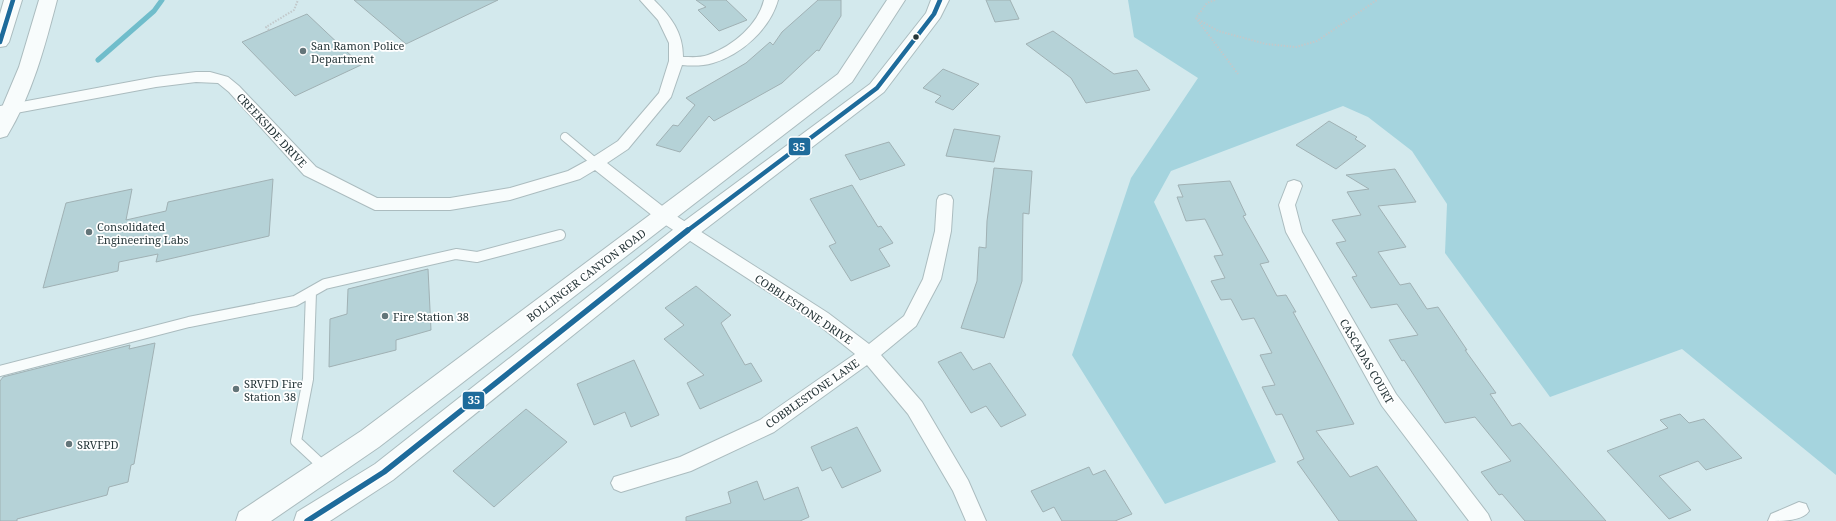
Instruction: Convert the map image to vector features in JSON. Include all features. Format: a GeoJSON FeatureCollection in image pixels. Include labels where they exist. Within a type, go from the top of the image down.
{"type":"FeatureCollection","features":[{"type":"Feature","properties":{"kind":"main road"},"geometry":{"type":"LineString","coordinates":[[0,42],[13,0]]}},
{"type":"Feature","properties":{"kind":"main road"},"geometry":{"type":"LineString","coordinates":[[0,131],[6,111],[30,61],[48,0]]}},
{"type":"Feature","properties":{"kind":"main road","name":"BOLLINGER CANYON ROAD"},"geometry":{"type":"LineString","coordinates":[[248,521],[370,439],[844,78],[896,0]]}},
{"type":"Feature","properties":{"kind":"main road"},"geometry":{"type":"LineString","coordinates":[[307,521],[384,472],[687,231],[877,88],[934,14],[940,0]]}},
{"type":"Feature","properties":{"kind":"street","name":"CREEKSIDE DRIVE"},"geometry":{"type":"LineString","coordinates":[[6,111],[175,79],[210,77],[223,80],[234,90],[310,171],[375,204],[450,204],[510,194],[574,174],[596,163],[623,146],[666,94],[676,62],[676,43],[664,18],[647,0]]}},
{"type":"Feature","properties":{"kind":"street"},"geometry":{"type":"LineString","coordinates":[[676,62],[712,58],[740,43],[761,23],[771,0]]}},
{"type":"Feature","properties":{"kind":"street","name":"COBBLESTONE DRIVE"},"geometry":{"type":"LineString","coordinates":[[596,163],[664,216],[822,318],[869,354],[915,408],[961,486],[976,521]]}},
{"type":"Feature","properties":{"kind":"street","name":"CASCADAS COURT"},"geometry":{"type":"LineString","coordinates":[[1294,186],[1287,206],[1294,232],[1389,400],[1481,521]]}},
{"type":"Feature","properties":{"kind":"street","name":"COBBLESTONE LANE"},"geometry":{"type":"LineString","coordinates":[[621,482],[684,465],[766,426],[869,354],[910,320],[932,279],[943,231],[945,200]]}},
{"type":"Feature","properties":{"kind":"street"},"geometry":{"type":"LineString","coordinates":[[1778,521],[1799,511]]}},
{"type":"Feature","properties":{"kind":"lane"},"geometry":{"type":"LineString","coordinates":[[565,137],[596,163]]}},
{"type":"Feature","properties":{"kind":"lane"},"geometry":{"type":"LineString","coordinates":[[0,371],[189,322],[295,301],[324,284],[456,254],[477,256],[560,235]]}},
{"type":"Feature","properties":{"kind":"lane"},"geometry":{"type":"LineString","coordinates":[[311,292],[308,379],[296,441],[326,469]]}},
{"type":"Feature","properties":{"kind":"path"},"geometry":{"type":"LineString","coordinates":[[269,30],[266,27],[294,10],[298,0]]}},
{"type":"Feature","properties":{"kind":"path"},"geometry":{"type":"LineString","coordinates":[[1196,18],[1207,3],[1215,0]]}},
{"type":"Feature","properties":{"kind":"path"},"geometry":{"type":"LineString","coordinates":[[1196,18],[1218,32],[1266,44],[1296,47],[1317,40],[1377,0]]}},
{"type":"Feature","properties":{"kind":"path"},"geometry":{"type":"LineString","coordinates":[[1196,18],[1238,74]]}},
{"type":"Feature","properties":{"kind":"shaded area"},"geometry":{"type":"Polygon","coordinates":[[[1128,0],[1836,0],[1836,475],[1682,349],[1550,397],[1445,253],[1447,204],[1412,151],[1368,117],[1343,106],[1171,171],[1154,202],[1276,462],[1165,504],[1072,355],[1131,178],[1198,78],[1134,37],[1128,0]]]}},
{"type":"Feature","properties":{"kind":"building"},"geometry":{"type":"Polygon","coordinates":[[[354,0],[498,0],[406,44],[354,0]]]}},
{"type":"Feature","properties":{"kind":"building"},"geometry":{"type":"Polygon","coordinates":[[[696,0],[726,0],[747,20],[719,31],[698,10],[706,7],[696,0]]]}},
{"type":"Feature","properties":{"kind":"building"},"geometry":{"type":"Polygon","coordinates":[[[818,0],[841,0],[841,16],[819,51],[817,50],[782,83],[714,121],[709,116],[680,152],[656,145],[673,125],[678,126],[695,105],[686,98],[746,63],[770,42],[773,45],[782,32],[818,0]]]}},
{"type":"Feature","properties":{"kind":"building"},"geometry":{"type":"Polygon","coordinates":[[[986,0],[1010,0],[1019,19],[995,22],[986,0]]]}},
{"type":"Feature","properties":{"kind":"building"},"geometry":{"type":"Polygon","coordinates":[[[307,14],[361,65],[295,96],[242,42],[307,14]]]}},
{"type":"Feature","properties":{"kind":"building"},"geometry":{"type":"Polygon","coordinates":[[[1053,31],[1114,74],[1137,70],[1150,90],[1086,103],[1071,78],[1026,44],[1053,31]]]}},
{"type":"Feature","properties":{"kind":"building"},"geometry":{"type":"Polygon","coordinates":[[[943,69],[979,84],[953,110],[935,102],[941,96],[923,88],[943,69]]]}},
{"type":"Feature","properties":{"kind":"building"},"geometry":{"type":"Polygon","coordinates":[[[1329,121],[1357,137],[1355,139],[1366,146],[1336,169],[1296,145],[1329,121]]]}},
{"type":"Feature","properties":{"kind":"building"},"geometry":{"type":"Polygon","coordinates":[[[954,129],[1000,136],[994,162],[946,156],[954,129]]]}},
{"type":"Feature","properties":{"kind":"building"},"geometry":{"type":"Polygon","coordinates":[[[889,142],[905,165],[860,180],[845,155],[889,142]]]}},
{"type":"Feature","properties":{"kind":"building"},"geometry":{"type":"Polygon","coordinates":[[[994,168],[1032,171],[1029,214],[1023,213],[1022,281],[1004,338],[961,328],[977,281],[979,247],[986,248],[987,221],[994,168]]]}},
{"type":"Feature","properties":{"kind":"building"},"geometry":{"type":"Polygon","coordinates":[[[1395,169],[1416,202],[1378,206],[1406,247],[1378,252],[1400,285],[1410,283],[1427,309],[1438,307],[1467,350],[1465,350],[1496,393],[1490,394],[1512,426],[1520,423],[1606,521],[1525,521],[1502,494],[1499,495],[1481,472],[1511,461],[1475,417],[1445,423],[1404,360],[1402,361],[1389,340],[1418,335],[1397,304],[1371,308],[1352,277],[1357,276],[1336,243],[1346,241],[1332,220],[1361,215],[1347,192],[1369,189],[1346,175],[1395,169]]]}},
{"type":"Feature","properties":{"kind":"building"},"geometry":{"type":"Polygon","coordinates":[[[273,179],[269,236],[156,262],[158,254],[119,262],[118,271],[43,288],[66,203],[132,189],[126,220],[166,211],[168,202],[273,179]]]}},
{"type":"Feature","properties":{"kind":"building"},"geometry":{"type":"Polygon","coordinates":[[[1230,181],[1246,215],[1243,216],[1269,262],[1260,264],[1277,296],[1286,295],[1296,312],[1293,312],[1354,424],[1316,431],[1350,477],[1377,466],[1417,521],[1339,521],[1297,462],[1304,459],[1282,414],[1276,415],[1262,387],[1275,385],[1260,355],[1272,353],[1254,318],[1242,320],[1231,299],[1221,300],[1211,281],[1225,278],[1214,256],[1223,255],[1205,219],[1186,221],[1177,197],[1183,197],[1178,185],[1230,181]]]}},
{"type":"Feature","properties":{"kind":"building"},"geometry":{"type":"Polygon","coordinates":[[[852,185],[878,227],[881,226],[893,243],[879,249],[890,266],[851,281],[829,246],[836,243],[810,199],[852,185]]]}},
{"type":"Feature","properties":{"kind":"building","name":"Fire Station 38"},"geometry":{"type":"Polygon","coordinates":[[[428,269],[431,330],[396,340],[396,350],[329,367],[330,319],[347,314],[348,289],[428,269]]]}},
{"type":"Feature","properties":{"kind":"building"},"geometry":{"type":"Polygon","coordinates":[[[696,286],[731,315],[721,323],[745,365],[751,363],[762,381],[700,409],[687,383],[704,375],[664,339],[684,325],[665,308],[696,286]]]}},
{"type":"Feature","properties":{"kind":"building","name":"SRVFPD"},"geometry":{"type":"Polygon","coordinates":[[[155,343],[134,464],[131,465],[128,482],[109,487],[107,495],[17,519],[17,521],[0,521],[0,381],[3,377],[130,345],[129,349],[155,343]]]}},
{"type":"Feature","properties":{"kind":"building"},"geometry":{"type":"Polygon","coordinates":[[[961,352],[973,370],[990,363],[1026,415],[1001,427],[986,406],[971,413],[938,362],[961,352]]]}},
{"type":"Feature","properties":{"kind":"building"},"geometry":{"type":"Polygon","coordinates":[[[634,360],[659,415],[631,427],[625,412],[594,425],[577,384],[634,360]]]}},
{"type":"Feature","properties":{"kind":"building"},"geometry":{"type":"Polygon","coordinates":[[[526,409],[567,442],[494,507],[453,471],[526,409]]]}},
{"type":"Feature","properties":{"kind":"building"},"geometry":{"type":"Polygon","coordinates":[[[1680,414],[1689,423],[1704,419],[1742,458],[1706,470],[1698,461],[1659,476],[1691,510],[1669,519],[1607,451],[1668,428],[1660,420],[1680,414]]]}},
{"type":"Feature","properties":{"kind":"building"},"geometry":{"type":"Polygon","coordinates":[[[857,427],[881,471],[842,488],[831,467],[822,471],[811,447],[857,427]]]}},
{"type":"Feature","properties":{"kind":"building"},"geometry":{"type":"Polygon","coordinates":[[[1089,467],[1093,475],[1105,470],[1132,514],[1115,521],[1062,521],[1054,507],[1043,512],[1031,491],[1089,467]]]}},
{"type":"Feature","properties":{"kind":"building"},"geometry":{"type":"Polygon","coordinates":[[[757,481],[764,500],[798,487],[809,517],[800,521],[686,521],[686,517],[731,503],[728,492],[757,481]]]}},
{"type":"Feature","properties":{"kind":"waterway"},"geometry":{"type":"LineString","coordinates":[[98,60],[154,11],[162,0]]}},
{"type":"Feature","properties":{"kind":"transit line","name":"35"},"geometry":{"type":"LineString","coordinates":[[0,42],[13,0]]}},
{"type":"Feature","properties":{"kind":"transit line","name":"35"},"geometry":{"type":"LineString","coordinates":[[307,521],[384,472],[687,231],[877,88],[934,14],[940,0]]}},
{"type":"Feature","properties":{"kind":"place","name":"San Ramon Police Department"},"geometry":{"type":"Point","coordinates":[303,51]}},
{"type":"Feature","properties":{"kind":"place","name":"Consolidated Engineering Labs"},"geometry":{"type":"Point","coordinates":[89,232]}},
{"type":"Feature","properties":{"kind":"place","name":"Fire Station 38"},"geometry":{"type":"Point","coordinates":[385,316]}},
{"type":"Feature","properties":{"kind":"place","name":"SRVFD Fire Station 38"},"geometry":{"type":"Point","coordinates":[236,389]}},
{"type":"Feature","properties":{"kind":"place","name":"SRVFPD"},"geometry":{"type":"Point","coordinates":[69,444]}}]}
